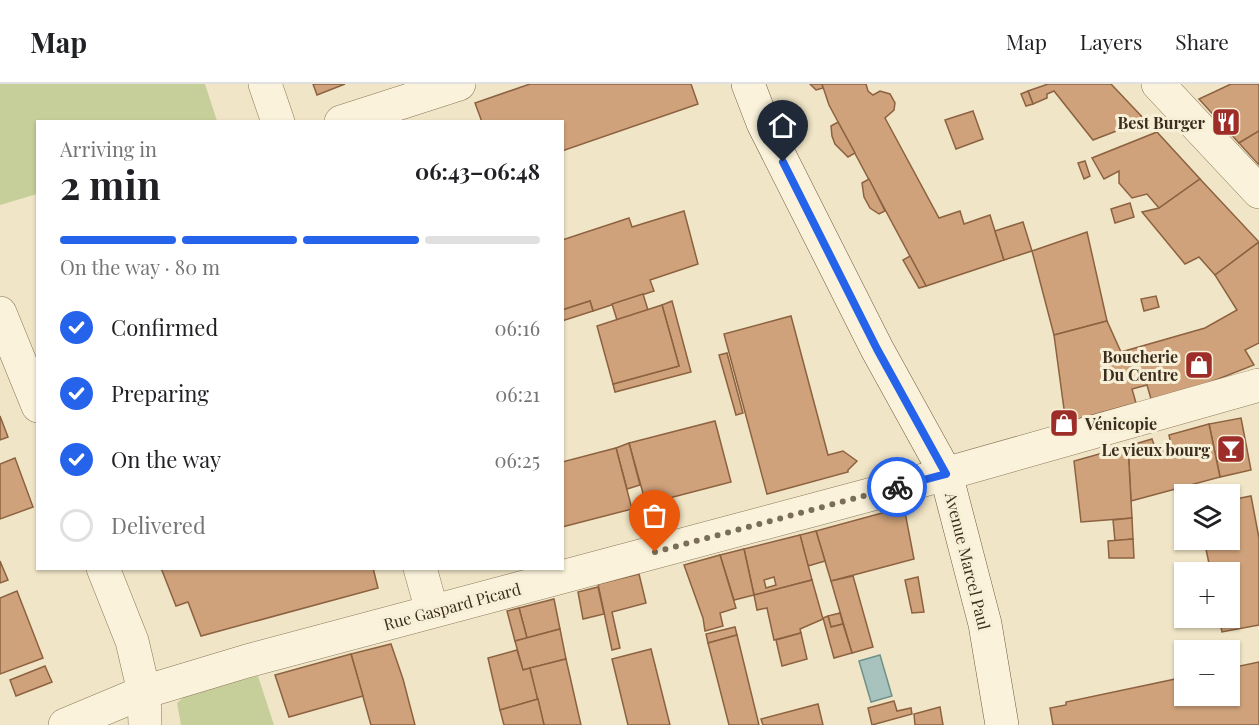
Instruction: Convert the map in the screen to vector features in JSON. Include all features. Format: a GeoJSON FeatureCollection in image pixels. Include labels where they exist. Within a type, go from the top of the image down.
{"type":"FeatureCollection","features":[{"type":"Feature","properties":{"kind":"street"},"geometry":{"type":"LineString","coordinates":[[265,84],[277,120]]}},
{"type":"Feature","properties":{"kind":"street"},"geometry":{"type":"LineString","coordinates":[[347,120],[459,84]]}},
{"type":"Feature","properties":{"kind":"street","name":"Avenue Marcel Paul"},"geometry":{"type":"LineString","coordinates":[[748,84],[763,123],[877,349],[946,474],[985,624],[1002,725]]}},
{"type":"Feature","properties":{"kind":"street"},"geometry":{"type":"LineString","coordinates":[[1158,84],[1259,192]]}},
{"type":"Feature","properties":{"kind":"street"},"geometry":{"type":"LineString","coordinates":[[0,313],[36,401]]}},
{"type":"Feature","properties":{"kind":"street","name":"Rue Gaspard Picard"},"geometry":{"type":"LineString","coordinates":[[65,725],[144,692],[247,662],[946,474],[1259,385]]}},
{"type":"Feature","properties":{"kind":"street"},"geometry":{"type":"LineString","coordinates":[[104,570],[132,641],[144,692],[146,725]]}},
{"type":"Feature","properties":{"kind":"street"},"geometry":{"type":"LineString","coordinates":[[421,570],[432,611]]}},
{"type":"Feature","properties":{"kind":"green space"},"geometry":{"type":"Polygon","coordinates":[[[0,84],[205,84],[217,120],[36,120],[36,194],[0,205],[0,84]]]}},
{"type":"Feature","properties":{"kind":"green space"},"geometry":{"type":"Polygon","coordinates":[[[258,676],[274,725],[181,725],[177,703],[186,695],[258,676]]]}},
{"type":"Feature","properties":{"kind":"water"},"geometry":{"type":"Polygon","coordinates":[[[880,655],[892,696],[871,702],[859,661],[880,655]]]}},
{"type":"Feature","properties":{"kind":"building"},"geometry":{"type":"Polygon","coordinates":[[[313,84],[345,84],[317,95],[313,84]]]}},
{"type":"Feature","properties":{"kind":"building"},"geometry":{"type":"Polygon","coordinates":[[[530,84],[691,84],[698,104],[564,150],[564,120],[481,120],[475,103],[530,84]]]}},
{"type":"Feature","properties":{"kind":"building"},"geometry":{"type":"Polygon","coordinates":[[[810,84],[822,84],[823,88],[816,90],[810,84]]]}},
{"type":"Feature","properties":{"kind":"building"},"geometry":{"type":"Polygon","coordinates":[[[822,84],[866,84],[868,91],[873,95],[880,91],[890,94],[895,103],[894,110],[885,118],[939,218],[960,211],[964,224],[990,215],[1004,260],[926,286],[829,105],[822,84]]]}},
{"type":"Feature","properties":{"kind":"building"},"geometry":{"type":"Polygon","coordinates":[[[1048,84],[1111,84],[1145,120],[1093,140],[1054,91],[1047,94],[1047,98],[1033,104],[1028,91],[1048,84]]]}},
{"type":"Feature","properties":{"kind":"building"},"geometry":{"type":"Polygon","coordinates":[[[1231,84],[1259,84],[1259,131],[1239,143],[1199,99],[1231,84]]]}},
{"type":"Feature","properties":{"kind":"building"},"geometry":{"type":"Polygon","coordinates":[[[1028,91],[1033,104],[1026,106],[1021,94],[1028,91]]]}},
{"type":"Feature","properties":{"kind":"building"},"geometry":{"type":"Polygon","coordinates":[[[973,111],[983,139],[956,149],[945,120],[973,111]]]}},
{"type":"Feature","properties":{"kind":"building"},"geometry":{"type":"Polygon","coordinates":[[[838,122],[855,153],[848,157],[835,144],[832,136],[831,126],[838,122]]]}},
{"type":"Feature","properties":{"kind":"building"},"geometry":{"type":"Polygon","coordinates":[[[1259,131],[1259,165],[1239,143],[1259,131]]]}},
{"type":"Feature","properties":{"kind":"building"},"geometry":{"type":"Polygon","coordinates":[[[1157,132],[1200,179],[1159,208],[1147,194],[1132,198],[1119,183],[1119,171],[1104,179],[1092,158],[1157,132]]]}},
{"type":"Feature","properties":{"kind":"building"},"geometry":{"type":"Polygon","coordinates":[[[1085,161],[1090,176],[1084,179],[1078,163],[1085,161]]]}},
{"type":"Feature","properties":{"kind":"building"},"geometry":{"type":"Polygon","coordinates":[[[869,179],[885,211],[879,214],[870,208],[864,197],[862,183],[869,179]]]}},
{"type":"Feature","properties":{"kind":"building"},"geometry":{"type":"Polygon","coordinates":[[[1200,179],[1259,242],[1215,275],[1199,257],[1185,264],[1142,212],[1159,208],[1200,179]]]}},
{"type":"Feature","properties":{"kind":"building"},"geometry":{"type":"Polygon","coordinates":[[[1130,203],[1134,217],[1115,223],[1111,209],[1130,203]]]}},
{"type":"Feature","properties":{"kind":"building"},"geometry":{"type":"Polygon","coordinates":[[[684,211],[698,264],[650,280],[654,291],[593,311],[590,301],[564,309],[564,239],[629,218],[632,227],[684,211]]]}},
{"type":"Feature","properties":{"kind":"building"},"geometry":{"type":"Polygon","coordinates":[[[1023,222],[1032,251],[1004,260],[995,231],[1023,222]]]}},
{"type":"Feature","properties":{"kind":"building"},"geometry":{"type":"Polygon","coordinates":[[[1087,232],[1107,321],[1054,335],[1032,251],[1087,232]]]}},
{"type":"Feature","properties":{"kind":"building"},"geometry":{"type":"Polygon","coordinates":[[[1259,242],[1259,343],[1245,350],[1254,365],[1203,385],[1151,399],[1147,385],[1132,389],[1136,403],[1064,423],[1054,335],[1107,321],[1121,352],[1205,328],[1237,310],[1215,275],[1259,242]]]}},
{"type":"Feature","properties":{"kind":"building"},"geometry":{"type":"Polygon","coordinates":[[[910,256],[926,286],[919,288],[903,260],[910,256]]]}},
{"type":"Feature","properties":{"kind":"building"},"geometry":{"type":"Polygon","coordinates":[[[643,294],[648,310],[617,320],[612,304],[643,294]]]}},
{"type":"Feature","properties":{"kind":"building"},"geometry":{"type":"Polygon","coordinates":[[[1156,296],[1159,307],[1144,311],[1141,299],[1156,296]]]}},
{"type":"Feature","properties":{"kind":"building"},"geometry":{"type":"Polygon","coordinates":[[[590,301],[593,311],[564,320],[564,309],[590,301]]]}},
{"type":"Feature","properties":{"kind":"building"},"geometry":{"type":"Polygon","coordinates":[[[672,301],[691,372],[615,392],[613,384],[679,366],[662,305],[672,301]]]}},
{"type":"Feature","properties":{"kind":"building"},"geometry":{"type":"Polygon","coordinates":[[[662,305],[679,366],[613,384],[597,326],[662,305]]]}},
{"type":"Feature","properties":{"kind":"building"},"geometry":{"type":"Polygon","coordinates":[[[791,316],[828,455],[843,451],[857,461],[848,472],[767,494],[724,334],[791,316]]]}},
{"type":"Feature","properties":{"kind":"building"},"geometry":{"type":"Polygon","coordinates":[[[727,353],[743,413],[736,415],[719,355],[727,353]]]}},
{"type":"Feature","properties":{"kind":"building"},"geometry":{"type":"Polygon","coordinates":[[[0,416],[8,437],[0,440],[0,416]]]}},
{"type":"Feature","properties":{"kind":"building"},"geometry":{"type":"Polygon","coordinates":[[[1241,418],[1251,470],[1220,477],[1209,424],[1241,418]]]}},
{"type":"Feature","properties":{"kind":"building"},"geometry":{"type":"Polygon","coordinates":[[[715,421],[731,482],[646,504],[629,443],[715,421]]]}},
{"type":"Feature","properties":{"kind":"building"},"geometry":{"type":"Polygon","coordinates":[[[1209,424],[1220,477],[1194,484],[1174,484],[1174,489],[1131,501],[1128,446],[1152,439],[1155,448],[1171,445],[1169,435],[1209,424]]]}},
{"type":"Feature","properties":{"kind":"building"},"geometry":{"type":"Polygon","coordinates":[[[629,443],[640,485],[627,489],[616,448],[629,443]]]}},
{"type":"Feature","properties":{"kind":"building"},"geometry":{"type":"Polygon","coordinates":[[[1128,446],[1132,518],[1081,522],[1074,461],[1128,446]]]}},
{"type":"Feature","properties":{"kind":"building"},"geometry":{"type":"Polygon","coordinates":[[[616,448],[632,509],[564,526],[564,461],[616,448]]]}},
{"type":"Feature","properties":{"kind":"building"},"geometry":{"type":"Polygon","coordinates":[[[15,458],[33,507],[0,519],[0,464],[15,458]]]}},
{"type":"Feature","properties":{"kind":"building"},"geometry":{"type":"Polygon","coordinates":[[[1251,496],[1259,538],[1259,625],[1222,632],[1221,628],[1240,628],[1240,562],[1209,562],[1206,550],[1240,550],[1240,498],[1251,496]]]}},
{"type":"Feature","properties":{"kind":"building"},"geometry":{"type":"Polygon","coordinates":[[[904,507],[914,559],[831,581],[816,531],[904,507]]]}},
{"type":"Feature","properties":{"kind":"building"},"geometry":{"type":"Polygon","coordinates":[[[1132,518],[1133,539],[1115,541],[1113,520],[1132,518]]]}},
{"type":"Feature","properties":{"kind":"building"},"geometry":{"type":"Polygon","coordinates":[[[816,531],[825,561],[808,566],[800,535],[816,531]]]}},
{"type":"Feature","properties":{"kind":"building"},"geometry":{"type":"Polygon","coordinates":[[[800,535],[812,580],[754,595],[744,549],[800,535]],[[774,577],[764,580],[766,588],[776,585],[774,577]]]}},
{"type":"Feature","properties":{"kind":"building"},"geometry":{"type":"Polygon","coordinates":[[[1133,539],[1134,558],[1109,558],[1108,541],[1133,539]]]}},
{"type":"Feature","properties":{"kind":"building"},"geometry":{"type":"Polygon","coordinates":[[[744,549],[754,595],[734,600],[720,555],[744,549]]]}},
{"type":"Feature","properties":{"kind":"building"},"geometry":{"type":"Polygon","coordinates":[[[720,555],[736,608],[720,613],[723,626],[705,631],[703,618],[684,565],[720,555]]]}},
{"type":"Feature","properties":{"kind":"building"},"geometry":{"type":"Polygon","coordinates":[[[0,561],[8,580],[0,583],[0,561]]]}},
{"type":"Feature","properties":{"kind":"building"},"geometry":{"type":"Polygon","coordinates":[[[162,570],[374,570],[378,588],[201,636],[188,602],[176,606],[162,570]]]}},
{"type":"Feature","properties":{"kind":"building"},"geometry":{"type":"Polygon","coordinates":[[[639,574],[646,603],[612,612],[620,648],[612,650],[598,584],[639,574]]]}},
{"type":"Feature","properties":{"kind":"building"},"geometry":{"type":"Polygon","coordinates":[[[853,576],[873,647],[852,653],[831,581],[853,576]]]}},
{"type":"Feature","properties":{"kind":"building"},"geometry":{"type":"Polygon","coordinates":[[[918,577],[924,612],[912,613],[905,580],[918,577]]]}},
{"type":"Feature","properties":{"kind":"building"},"geometry":{"type":"Polygon","coordinates":[[[812,580],[823,619],[800,629],[801,633],[774,640],[767,608],[757,610],[754,595],[812,580]]]}},
{"type":"Feature","properties":{"kind":"building"},"geometry":{"type":"Polygon","coordinates":[[[598,587],[604,614],[583,619],[578,592],[598,587]]]}},
{"type":"Feature","properties":{"kind":"building"},"geometry":{"type":"Polygon","coordinates":[[[17,591],[43,658],[0,674],[0,598],[17,591]]]}},
{"type":"Feature","properties":{"kind":"building"},"geometry":{"type":"Polygon","coordinates":[[[554,599],[560,629],[527,638],[519,608],[554,599]]]}},
{"type":"Feature","properties":{"kind":"building"},"geometry":{"type":"Polygon","coordinates":[[[519,608],[527,638],[515,641],[507,611],[519,608]]]}},
{"type":"Feature","properties":{"kind":"building"},"geometry":{"type":"Polygon","coordinates":[[[840,613],[843,624],[831,627],[828,616],[840,613]]]}},
{"type":"Feature","properties":{"kind":"building"},"geometry":{"type":"Polygon","coordinates":[[[828,616],[831,627],[843,624],[852,653],[834,658],[823,618],[828,616]]]}},
{"type":"Feature","properties":{"kind":"building"},"geometry":{"type":"Polygon","coordinates":[[[735,627],[737,635],[708,643],[706,634],[735,627]]]}},
{"type":"Feature","properties":{"kind":"building"},"geometry":{"type":"Polygon","coordinates":[[[560,629],[566,659],[523,670],[515,641],[560,629]]]}},
{"type":"Feature","properties":{"kind":"building"},"geometry":{"type":"Polygon","coordinates":[[[801,633],[807,659],[782,666],[776,640],[801,633]]]}},
{"type":"Feature","properties":{"kind":"building"},"geometry":{"type":"Polygon","coordinates":[[[737,635],[759,725],[729,725],[708,643],[737,635]]]}},
{"type":"Feature","properties":{"kind":"building"},"geometry":{"type":"Polygon","coordinates":[[[391,644],[415,725],[371,725],[351,654],[391,644]]]}},
{"type":"Feature","properties":{"kind":"building"},"geometry":{"type":"Polygon","coordinates":[[[651,649],[670,725],[628,725],[612,659],[651,649]]]}},
{"type":"Feature","properties":{"kind":"building"},"geometry":{"type":"Polygon","coordinates":[[[517,650],[523,670],[530,668],[538,699],[500,710],[488,658],[517,650]]]}},
{"type":"Feature","properties":{"kind":"building"},"geometry":{"type":"Polygon","coordinates":[[[351,654],[363,696],[289,717],[275,675],[351,654]]]}},
{"type":"Feature","properties":{"kind":"building"},"geometry":{"type":"Polygon","coordinates":[[[566,659],[581,725],[544,725],[530,668],[566,659]]]}},
{"type":"Feature","properties":{"kind":"building"},"geometry":{"type":"Polygon","coordinates":[[[1259,662],[1259,725],[1053,725],[1050,708],[1066,705],[1066,702],[1174,679],[1174,706],[1240,706],[1240,666],[1259,662]]]}},
{"type":"Feature","properties":{"kind":"building"},"geometry":{"type":"Polygon","coordinates":[[[45,666],[52,682],[16,696],[10,680],[45,666]]]}},
{"type":"Feature","properties":{"kind":"building"},"geometry":{"type":"Polygon","coordinates":[[[538,699],[544,725],[504,725],[500,710],[538,699]]]}},
{"type":"Feature","properties":{"kind":"building"},"geometry":{"type":"Polygon","coordinates":[[[894,701],[897,711],[911,708],[912,714],[872,725],[868,708],[894,701]]]}},
{"type":"Feature","properties":{"kind":"building"},"geometry":{"type":"Polygon","coordinates":[[[818,704],[823,725],[763,725],[761,719],[818,704]]]}},
{"type":"Feature","properties":{"kind":"building"},"geometry":{"type":"Polygon","coordinates":[[[940,707],[943,725],[915,725],[914,714],[940,707]]]}},
{"type":"Feature","properties":{"kind":"way so far"},"geometry":{"type":"LineString","coordinates":[[655,552],[897,487]]}},
{"type":"Feature","properties":{"kind":"place","name":"Best Burger"},"geometry":{"type":"Point","coordinates":[1226,122]}},
{"type":"Feature","properties":{"kind":"place","name":"Boucherie Du Centre"},"geometry":{"type":"Point","coordinates":[1199,365]}},
{"type":"Feature","properties":{"kind":"place","name":"Vénicopie"},"geometry":{"type":"Point","coordinates":[1064,423]}},
{"type":"Feature","properties":{"kind":"place","name":"Le vieux bourg"},"geometry":{"type":"Point","coordinates":[1231,449]}},
{"type":"Feature","properties":{"kind":"route"},"geometry":{"type":"LineString","coordinates":[[783,162],[877,349],[946,474],[897,487]]}}]}
